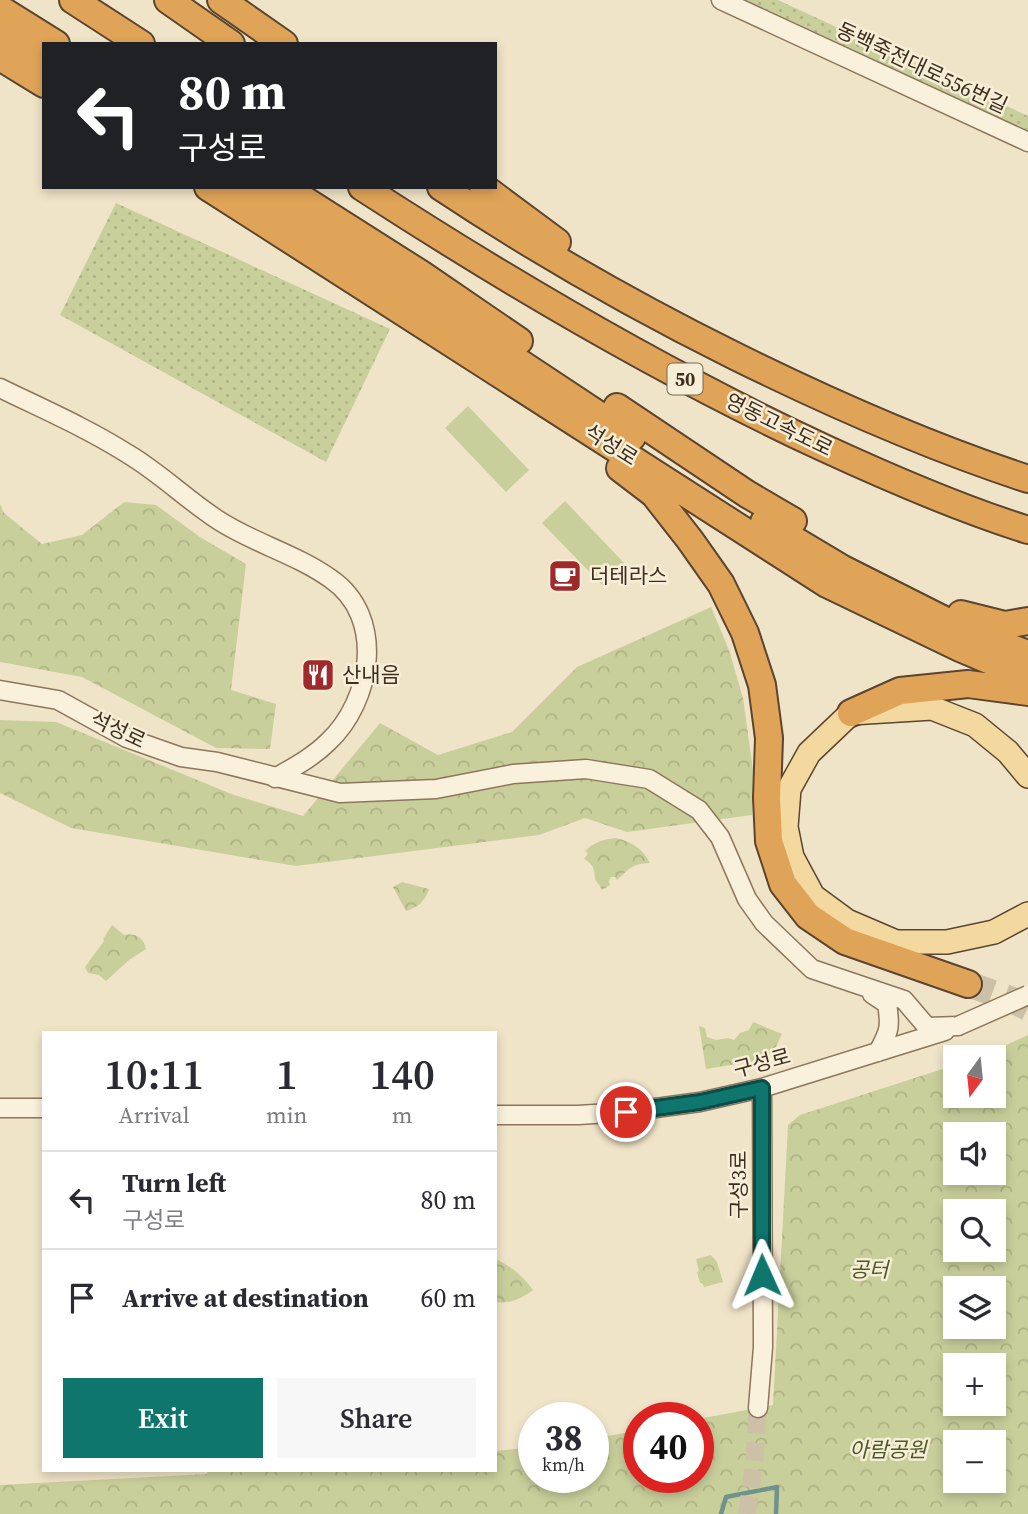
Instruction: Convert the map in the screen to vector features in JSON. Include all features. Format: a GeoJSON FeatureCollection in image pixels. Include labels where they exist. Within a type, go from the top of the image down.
{"type":"FeatureCollection","features":[{"type":"Feature","properties":{"kind":"highway"},"geometry":{"type":"LineString","coordinates":[[73,0],[138,42]]}},
{"type":"Feature","properties":{"kind":"highway"},"geometry":{"type":"LineString","coordinates":[[168,0],[228,42]]}},
{"type":"Feature","properties":{"kind":"highway"},"geometry":{"type":"LineString","coordinates":[[221,0],[281,42]]}},
{"type":"Feature","properties":{"kind":"highway"},"geometry":{"type":"LineString","coordinates":[[0,9],[53,42]]}},
{"type":"Feature","properties":{"kind":"highway"},"geometry":{"type":"LineString","coordinates":[[0,31],[42,58]]}},
{"type":"Feature","properties":{"kind":"highway"},"geometry":{"type":"LineString","coordinates":[[0,57],[42,83]]}},
{"type":"Feature","properties":{"kind":"highway","name":"석성로"},"geometry":{"type":"LineString","coordinates":[[211,189],[827,584],[960,648],[1028,677]]}},
{"type":"Feature","properties":{"kind":"highway","name":"석성로"},"geometry":{"type":"LineString","coordinates":[[250,189],[411,290],[716,494],[830,561],[970,633],[1028,654]]}},
{"type":"Feature","properties":{"kind":"highway"},"geometry":{"type":"LineString","coordinates":[[287,189],[421,274],[747,494],[910,592],[962,614],[1005,625],[1028,621]]}},
{"type":"Feature","properties":{"kind":"highway","name":"영동고속도로"},"geometry":{"type":"LineString","coordinates":[[365,189],[477,260],[689,381],[863,466],[988,518],[1028,530]]}},
{"type":"Feature","properties":{"kind":"highway","name":"영동고속도로"},"geometry":{"type":"LineString","coordinates":[[445,189],[546,253],[663,320],[873,421],[1028,479]]}},
{"type":"Feature","properties":{"kind":"highway"},"geometry":{"type":"LineString","coordinates":[[486,189],[663,320]]}},
{"type":"Feature","properties":{"kind":"highway"},"geometry":{"type":"LineString","coordinates":[[411,290],[595,393]]}},
{"type":"Feature","properties":{"kind":"highway"},"geometry":{"type":"LineString","coordinates":[[518,385],[654,494],[721,584],[744,633],[762,685],[769,738],[769,841],[783,884],[808,916],[845,941],[968,984]]}},
{"type":"Feature","properties":{"kind":"highway"},"geometry":{"type":"LineString","coordinates":[[850,713],[900,691],[968,684],[1028,692]]}},
{"type":"Feature","properties":{"kind":"main road"},"geometry":{"type":"LineString","coordinates":[[1028,776],[1009,752],[975,725],[932,708],[850,713],[809,753],[789,789],[786,827],[792,857],[813,896],[846,921],[896,942],[947,942],[994,932],[1028,914]]}},
{"type":"Feature","properties":{"kind":"street","name":"동백죽전대로556번길"},"geometry":{"type":"LineString","coordinates":[[721,0],[1028,142]]}},
{"type":"Feature","properties":{"kind":"street"},"geometry":{"type":"LineString","coordinates":[[0,388],[54,413],[128,454],[159,474],[219,521],[314,568],[333,580],[351,598],[365,632],[366,649],[363,686],[356,705],[329,741],[310,757],[275,778]]}},
{"type":"Feature","properties":{"kind":"street","name":"석성로"},"geometry":{"type":"LineString","coordinates":[[0,690],[58,700],[127,738],[181,757],[217,762],[340,793],[436,789],[513,774],[586,769],[649,779],[699,810],[720,837],[747,899],[764,923],[813,969],[904,1000],[927,1027],[958,1026]]}},
{"type":"Feature","properties":{"kind":"street"},"geometry":{"type":"LineString","coordinates":[[862,987],[887,1004],[889,1031],[878,1052]]}},
{"type":"Feature","properties":{"kind":"street","name":"구성로"},"geometry":{"type":"LineString","coordinates":[[497,1115],[626,1112],[700,1102],[762,1088],[958,1026],[1028,994]]}},
{"type":"Feature","properties":{"kind":"street","name":"구성3로"},"geometry":{"type":"LineString","coordinates":[[758,1408],[763,1347],[762,1088]]}},
{"type":"Feature","properties":{"kind":"street"},"geometry":{"type":"LineString","coordinates":[[0,1108],[42,1108]]}},
{"type":"Feature","properties":{"kind":"green space"},"geometry":{"type":"Polygon","coordinates":[[[736,0],[778,0],[1028,116],[1028,133],[736,0]]]}},
{"type":"Feature","properties":{"kind":"green space"},"geometry":{"type":"Polygon","coordinates":[[[116,203],[390,329],[326,462],[60,315],[116,203]]]}},
{"type":"Feature","properties":{"kind":"green space"},"geometry":{"type":"Polygon","coordinates":[[[468,406],[529,470],[506,492],[445,428],[468,406]]]}},
{"type":"Feature","properties":{"kind":"green space"},"geometry":{"type":"Polygon","coordinates":[[[565,501],[626,565],[604,587],[542,523],[565,501]]]}},
{"type":"Feature","properties":{"kind":"green space"},"geometry":{"type":"Polygon","coordinates":[[[124,502],[156,505],[200,537],[246,564],[231,690],[276,704],[270,749],[216,748],[82,677],[0,662],[0,504],[4,513],[42,544],[82,535],[124,502]]]}},
{"type":"Feature","properties":{"kind":"green space"},"geometry":{"type":"Polygon","coordinates":[[[711,607],[729,650],[743,698],[753,770],[752,815],[627,832],[585,818],[539,835],[296,866],[71,828],[0,793],[0,720],[56,722],[234,795],[303,816],[380,723],[438,755],[512,732],[577,667],[711,607]]]}},
{"type":"Feature","properties":{"kind":"green space"},"geometry":{"type":"Polygon","coordinates":[[[616,838],[636,846],[650,863],[634,866],[617,880],[611,877],[610,885],[602,890],[592,866],[584,859],[588,853],[585,851],[599,842],[616,838]]]}},
{"type":"Feature","properties":{"kind":"green space"},"geometry":{"type":"Polygon","coordinates":[[[402,882],[429,889],[420,903],[406,911],[393,887],[402,882]]]}},
{"type":"Feature","properties":{"kind":"green space"},"geometry":{"type":"Polygon","coordinates":[[[112,925],[124,935],[138,937],[146,949],[106,981],[99,975],[88,973],[85,967],[112,925]]]}},
{"type":"Feature","properties":{"kind":"green space"},"geometry":{"type":"Polygon","coordinates":[[[753,1022],[782,1034],[774,1051],[762,1060],[706,1069],[699,1026],[705,1028],[707,1037],[734,1040],[740,1033],[749,1030],[753,1022]]]}},
{"type":"Feature","properties":{"kind":"green space"},"geometry":{"type":"Polygon","coordinates":[[[1028,1035],[1028,1514],[0,1514],[0,1485],[208,1472],[497,1472],[497,1451],[518,1449],[518,1493],[609,1493],[609,1436],[623,1433],[623,1493],[714,1493],[714,1416],[773,1405],[788,1125],[800,1115],[943,1069],[943,1108],[1006,1108],[1006,1045],[1028,1035]]]}},
{"type":"Feature","properties":{"kind":"green space"},"geometry":{"type":"Polygon","coordinates":[[[711,1255],[717,1262],[723,1282],[704,1287],[700,1283],[696,1259],[711,1255]]]}},
{"type":"Feature","properties":{"kind":"green space"},"geometry":{"type":"Polygon","coordinates":[[[497,1261],[517,1273],[533,1290],[515,1300],[497,1302],[497,1261]]]}},
{"type":"Feature","properties":{"kind":"waterway"},"geometry":{"type":"LineString","coordinates":[[721,1514],[726,1497],[777,1487],[776,1514]]}},
{"type":"Feature","properties":{"kind":"tunnel"},"geometry":{"type":"LineString","coordinates":[[968,984],[1028,1008]]}},
{"type":"Feature","properties":{"kind":"tunnel"},"geometry":{"type":"LineString","coordinates":[[747,1514],[758,1408]]}},
{"type":"Feature","properties":{"kind":"place","name":"더테라스"},"geometry":{"type":"Point","coordinates":[565,576]}},
{"type":"Feature","properties":{"kind":"place","name":"산내음"},"geometry":{"type":"Point","coordinates":[318,675]}},
{"type":"Feature","properties":{"kind":"route"},"geometry":{"type":"LineString","coordinates":[[626,1112],[700,1102],[762,1088],[762,1275]]}},
{"type":"Feature","properties":{"kind":"park label","name":"공터"},"geometry":{"type":"Point","coordinates":[869,1270]}},
{"type":"Feature","properties":{"kind":"park label","name":"아람공원"},"geometry":{"type":"Point","coordinates":[888,1450]}}]}
